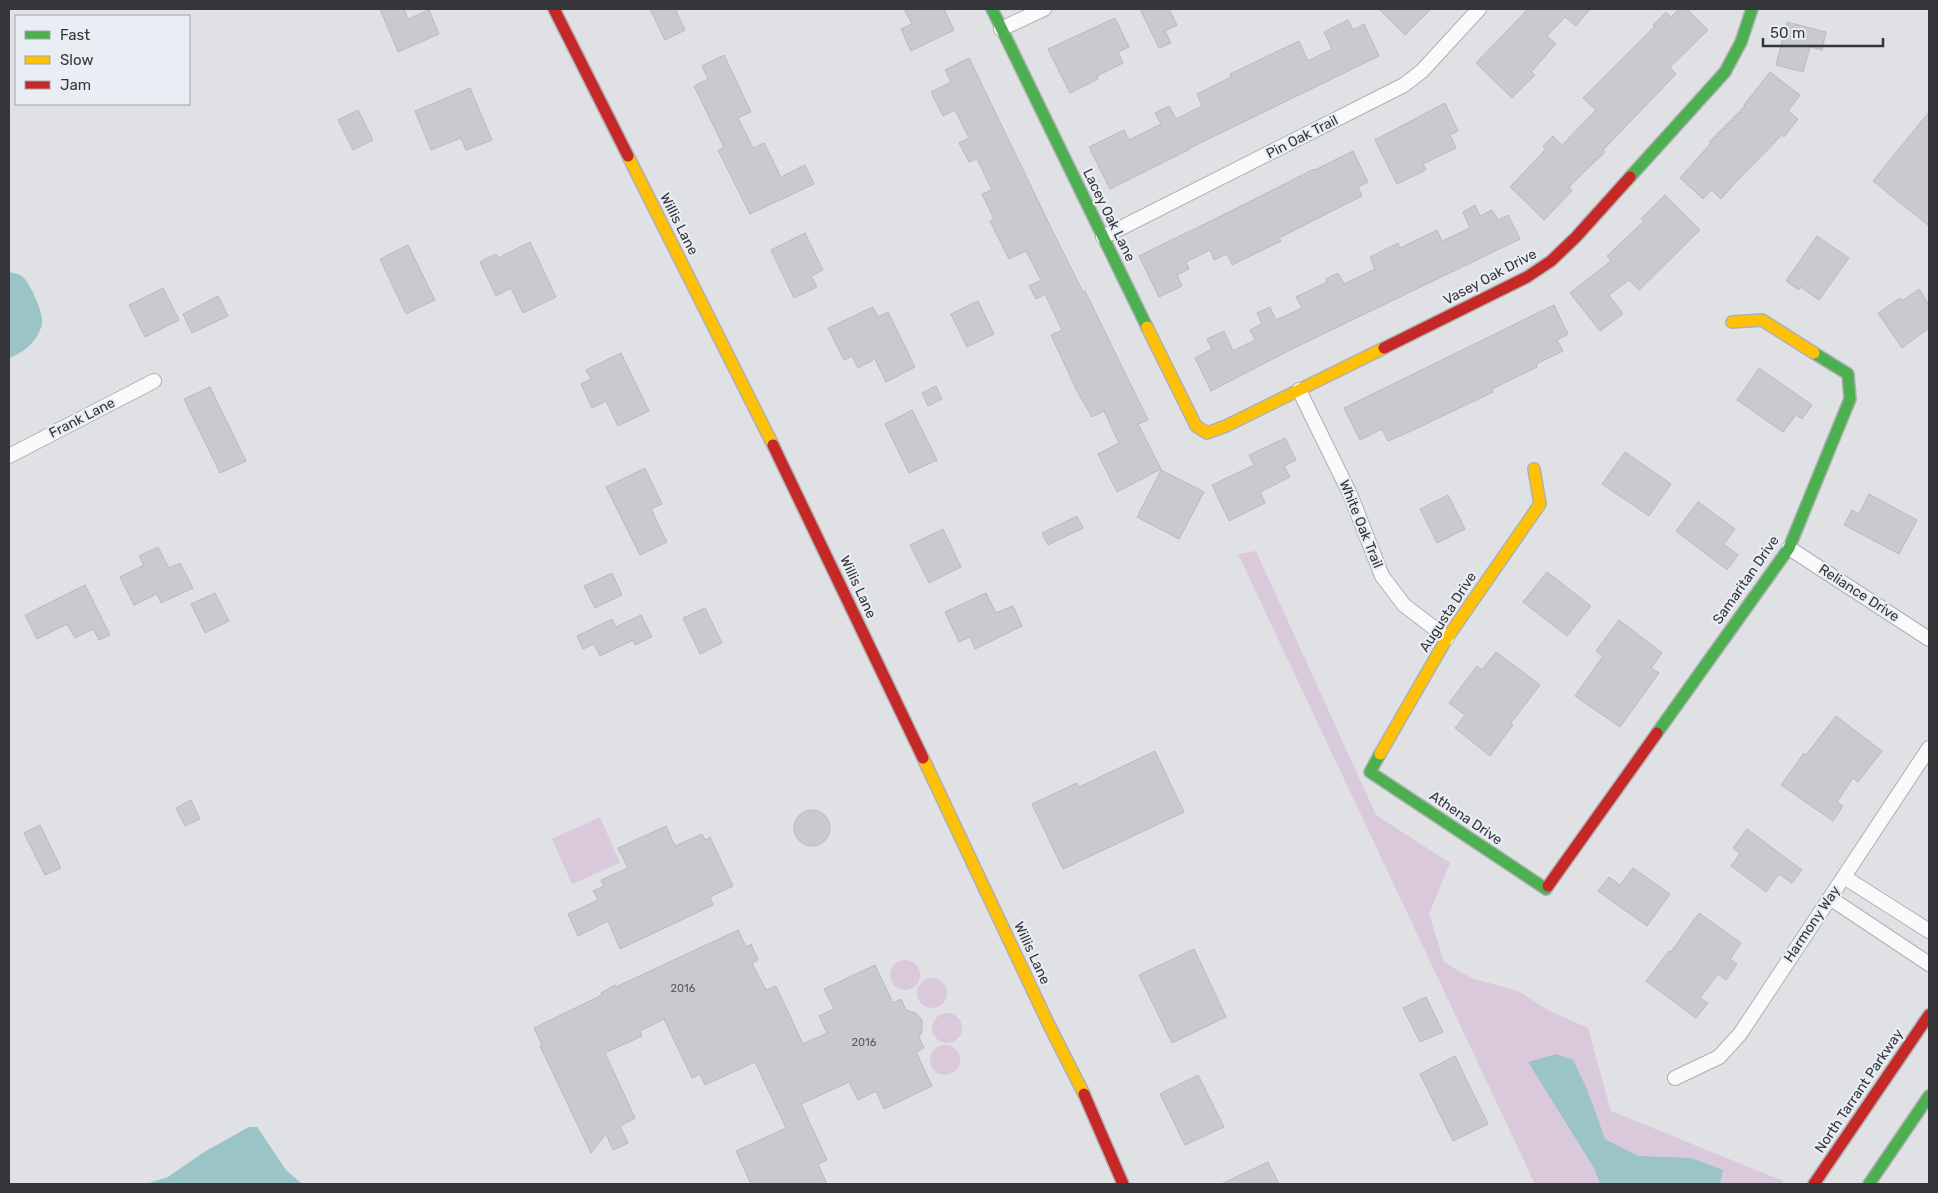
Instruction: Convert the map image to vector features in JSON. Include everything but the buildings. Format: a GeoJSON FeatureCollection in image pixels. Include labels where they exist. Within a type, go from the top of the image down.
{"type":"FeatureCollection","features":[{"type":"Feature","properties":{"kind":"street","name":"Willis Lane"},"geometry":{"type":"LineString","coordinates":[[554,9],[797,494],[1083,1093],[1123,1184]]}},
{"type":"Feature","properties":{"kind":"street","name":"Lacey Oak Lane"},"geometry":{"type":"LineString","coordinates":[[992,9],[1196,426],[1202,432]]}},
{"type":"Feature","properties":{"kind":"street"},"geometry":{"type":"LineString","coordinates":[[1001,29],[1044,9]]}},
{"type":"Feature","properties":{"kind":"street","name":"Pin Oak Trail"},"geometry":{"type":"LineString","coordinates":[[1103,237],[1404,85],[1422,71],[1480,9]]}},
{"type":"Feature","properties":{"kind":"street","name":"Vasey Oak Drive"},"geometry":{"type":"LineString","coordinates":[[1202,432],[1207,434],[1226,426],[1527,277],[1551,261],[1576,237],[1725,72],[1739,49],[1752,9]]}},
{"type":"Feature","properties":{"kind":"street","name":"Samaritan Drive"},"geometry":{"type":"LineString","coordinates":[[1546,889],[1789,548],[1850,399],[1848,374],[1762,320],[1732,322]]}},
{"type":"Feature","properties":{"kind":"street","name":"Frank Lane"},"geometry":{"type":"LineString","coordinates":[[9,456],[154,380]]}},
{"type":"Feature","properties":{"kind":"street","name":"White Oak Trail"},"geometry":{"type":"LineString","coordinates":[[1299,390],[1350,494],[1382,576],[1404,605],[1447,638]]}},
{"type":"Feature","properties":{"kind":"street","name":"Augusta Drive"},"geometry":{"type":"LineString","coordinates":[[1370,772],[1447,638],[1540,504],[1534,469]]}},
{"type":"Feature","properties":{"kind":"street","name":"Reliance Drive"},"geometry":{"type":"LineString","coordinates":[[1789,548],[1929,639]]}},
{"type":"Feature","properties":{"kind":"street","name":"Harmony Way"},"geometry":{"type":"LineString","coordinates":[[1675,1078],[1719,1057],[1740,1034],[1929,748]]}},
{"type":"Feature","properties":{"kind":"street","name":"Athena Drive"},"geometry":{"type":"LineString","coordinates":[[1370,772],[1546,889]]}},
{"type":"Feature","properties":{"kind":"street"},"geometry":{"type":"LineString","coordinates":[[1844,877],[1929,931]]}},
{"type":"Feature","properties":{"kind":"street"},"geometry":{"type":"LineString","coordinates":[[1830,898],[1929,964]]}},
{"type":"Feature","properties":{"kind":"street","name":"North Tarrant Parkway"},"geometry":{"type":"LineString","coordinates":[[1814,1184],[1929,1015]]}},
{"type":"Feature","properties":{"kind":"street"},"geometry":{"type":"LineString","coordinates":[[1869,1184],[1929,1096]]}},
{"type":"Feature","properties":{"kind":"shaded area"},"geometry":{"type":"Polygon","coordinates":[[[1256,551],[1376,815],[1450,863],[1429,914],[1444,962],[1471,978],[1518,991],[1548,1010],[1588,1028],[1611,1111],[1783,1181],[1781,1184],[1535,1184],[1238,554],[1256,551]]]}},
{"type":"Feature","properties":{"kind":"shaded area"},"geometry":{"type":"Polygon","coordinates":[[[600,817],[620,863],[572,884],[552,839],[600,817]]]}},
{"type":"Feature","properties":{"kind":"shaded area"},"geometry":{"type":"Polygon","coordinates":[[[905,960],[916,964],[920,975],[916,986],[905,990],[894,986],[890,975],[894,964],[905,960]]]}},
{"type":"Feature","properties":{"kind":"shaded area"},"geometry":{"type":"Polygon","coordinates":[[[932,978],[943,982],[947,993],[943,1004],[932,1008],[921,1004],[917,993],[921,982],[932,978]]]}},
{"type":"Feature","properties":{"kind":"shaded area"},"geometry":{"type":"Polygon","coordinates":[[[947,1013],[958,1017],[962,1028],[958,1039],[947,1043],[936,1039],[932,1028],[936,1017],[947,1013]]]}},
{"type":"Feature","properties":{"kind":"shaded area"},"geometry":{"type":"Polygon","coordinates":[[[945,1045],[956,1049],[960,1060],[956,1071],[945,1075],[934,1071],[930,1060],[934,1049],[945,1045]]]}},
{"type":"Feature","properties":{"kind":"water"},"geometry":{"type":"Polygon","coordinates":[[[9,272],[20,275],[26,280],[36,299],[42,323],[38,335],[30,345],[20,353],[9,358],[9,272]]]}},
{"type":"Feature","properties":{"kind":"water"},"geometry":{"type":"Polygon","coordinates":[[[1556,1054],[1573,1060],[1587,1089],[1605,1139],[1638,1156],[1691,1158],[1723,1170],[1720,1184],[1600,1184],[1594,1168],[1528,1062],[1556,1054]]]}},
{"type":"Feature","properties":{"kind":"water"},"geometry":{"type":"Polygon","coordinates":[[[249,1127],[257,1127],[286,1170],[302,1184],[146,1184],[168,1177],[204,1152],[249,1127]]]}},
{"type":"Feature","properties":{"kind":"traffic: fast"},"geometry":{"type":"LineString","coordinates":[[992,9],[1147,327]]}},
{"type":"Feature","properties":{"kind":"traffic: fast"},"geometry":{"type":"LineString","coordinates":[[1630,177],[1725,72],[1741,42],[1752,9]]}},
{"type":"Feature","properties":{"kind":"traffic: fast"},"geometry":{"type":"LineString","coordinates":[[1657,733],[1789,548],[1850,399],[1848,374],[1814,353]]}},
{"type":"Feature","properties":{"kind":"traffic: fast"},"geometry":{"type":"LineString","coordinates":[[1380,754],[1370,772],[1546,889],[1548,886]]}},
{"type":"Feature","properties":{"kind":"traffic: fast"},"geometry":{"type":"LineString","coordinates":[[1869,1184],[1929,1096]]}},
{"type":"Feature","properties":{"kind":"traffic: slow"},"geometry":{"type":"LineString","coordinates":[[628,156],[773,445]]}},
{"type":"Feature","properties":{"kind":"traffic: slow"},"geometry":{"type":"LineString","coordinates":[[1732,322],[1762,320],[1814,353]]}},
{"type":"Feature","properties":{"kind":"traffic: slow"},"geometry":{"type":"LineString","coordinates":[[1147,327],[1196,426],[1207,433],[1226,426],[1384,348]]}},
{"type":"Feature","properties":{"kind":"traffic: slow"},"geometry":{"type":"LineString","coordinates":[[1380,754],[1447,638],[1540,504],[1534,469]]}},
{"type":"Feature","properties":{"kind":"traffic: slow"},"geometry":{"type":"LineString","coordinates":[[923,758],[1049,1025],[1084,1094]]}},
{"type":"Feature","properties":{"kind":"traffic: jam"},"geometry":{"type":"LineString","coordinates":[[554,9],[628,156]]}},
{"type":"Feature","properties":{"kind":"traffic: jam"},"geometry":{"type":"LineString","coordinates":[[1384,348],[1527,277],[1551,261],[1576,237],[1630,177]]}},
{"type":"Feature","properties":{"kind":"traffic: jam"},"geometry":{"type":"LineString","coordinates":[[773,445],[923,758]]}},
{"type":"Feature","properties":{"kind":"traffic: jam"},"geometry":{"type":"LineString","coordinates":[[1548,886],[1657,733]]}},
{"type":"Feature","properties":{"kind":"traffic: jam"},"geometry":{"type":"LineString","coordinates":[[1814,1184],[1929,1015]]}},
{"type":"Feature","properties":{"kind":"traffic: jam"},"geometry":{"type":"LineString","coordinates":[[1084,1094],[1123,1184]]}}]}
